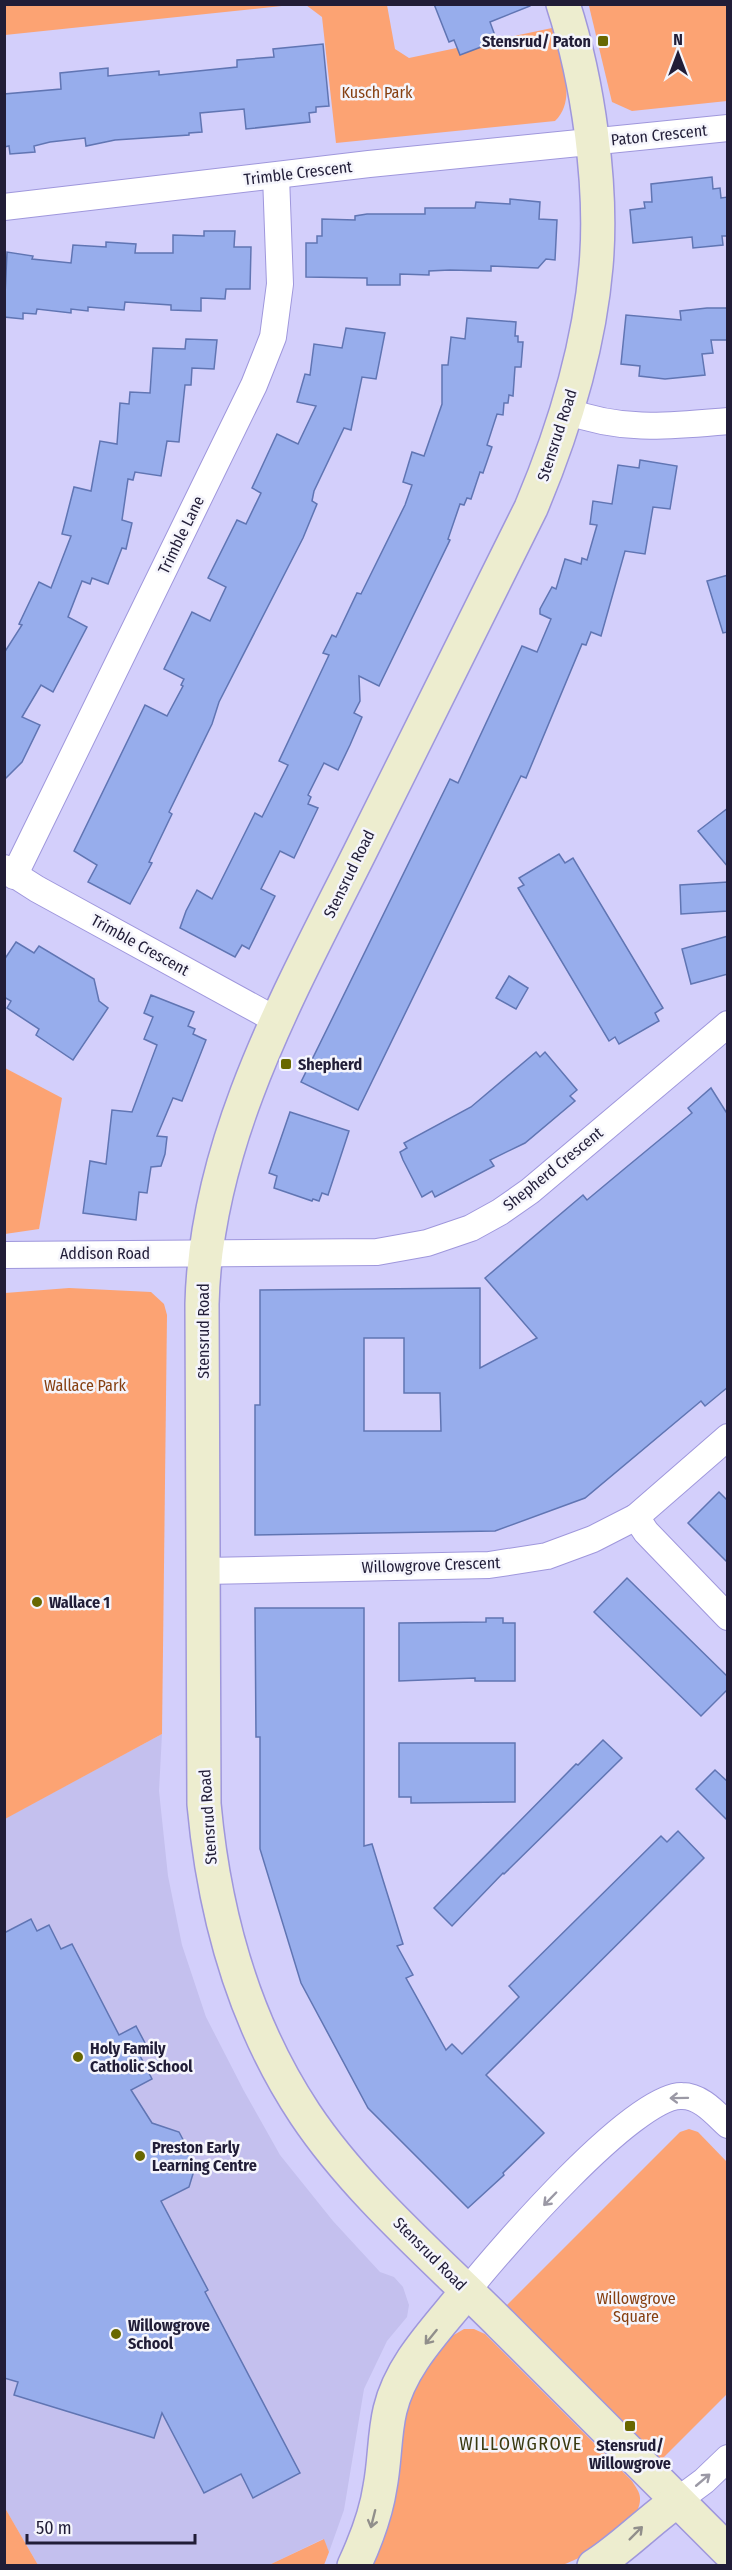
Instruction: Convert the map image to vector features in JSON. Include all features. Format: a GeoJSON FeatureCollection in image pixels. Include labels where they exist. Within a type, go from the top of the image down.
{"type":"FeatureCollection","features":[{"type":"Feature","properties":{"kind":"street","name":"Stensrud Road"},"geometry":{"type":"LineString","coordinates":[[563,4],[580,66],[591,143],[596,266],[583,343],[567,411],[531,508],[276,1020],[242,1106],[225,1157],[205,1254],[202,1304],[204,1804],[207,1840],[222,1922],[248,2003],[284,2079],[306,2115],[380,2203],[728,2551]]}},
{"type":"Feature","properties":{"kind":"street","name":"Paton Crescent"},"geometry":{"type":"LineString","coordinates":[[591,143],[728,128]]}},
{"type":"Feature","properties":{"kind":"street","name":"Trimble Crescent"},"geometry":{"type":"LineString","coordinates":[[4,207],[591,143]]}},
{"type":"Feature","properties":{"kind":"street","name":"Trimble Lane"},"geometry":{"type":"LineString","coordinates":[[9,872],[254,385],[273,337],[280,284],[276,176]]}},
{"type":"Feature","properties":{"kind":"street"},"geometry":{"type":"LineString","coordinates":[[567,411],[596,422],[627,426],[660,427],[728,421]]}},
{"type":"Feature","properties":{"kind":"street","name":"Trimble Crescent"},"geometry":{"type":"LineString","coordinates":[[9,872],[276,1020]]}},
{"type":"Feature","properties":{"kind":"street","name":"Shepherd Crescent"},"geometry":{"type":"LineString","coordinates":[[205,1254],[378,1252],[427,1244],[471,1228],[530,1191],[728,1024]]}},
{"type":"Feature","properties":{"kind":"street","name":"Addison Road"},"geometry":{"type":"LineString","coordinates":[[4,1254],[205,1254]]}},
{"type":"Feature","properties":{"kind":"street","name":"Willowgrove Crescent"},"geometry":{"type":"LineString","coordinates":[[204,1570],[489,1565],[547,1556],[593,1539],[636,1517],[728,1437]]}},
{"type":"Feature","properties":{"kind":"street"},"geometry":{"type":"LineString","coordinates":[[636,1517],[646,1532],[728,1617]]}},
{"type":"Feature","properties":{"kind":"street"},"geometry":{"type":"LineString","coordinates":[[354,2565],[369,2533],[380,2489],[390,2409],[410,2362],[514,2235],[590,2157],[649,2106],[668,2098],[683,2096],[700,2101],[728,2125]]}},
{"type":"Feature","properties":{"kind":"street"},"geometry":{"type":"LineString","coordinates":[[594,2565],[619,2550],[648,2521],[704,2481],[728,2458]]}},
{"type":"Feature","properties":{"kind":"shaded area"},"geometry":{"type":"Polygon","coordinates":[[[162,1734],[159,1791],[168,1876],[182,1945],[206,2017],[280,2155],[333,2221],[380,2272],[394,2277],[403,2287],[409,2305],[407,2317],[387,2341],[364,2389],[344,2510],[329,2552],[323,2539],[269,2565],[38,2565],[5,2508],[4,1819],[162,1734]]]}},
{"type":"Feature","properties":{"kind":"green space"},"geometry":{"type":"Polygon","coordinates":[[[5,4],[291,4],[291,5],[5,35],[5,4]]]}},
{"type":"Feature","properties":{"kind":"green space","name":"Kusch Park"},"geometry":{"type":"Polygon","coordinates":[[[306,5],[387,5],[395,49],[409,58],[552,28],[565,77],[566,101],[562,112],[555,121],[336,143],[322,17],[306,5]]]}},
{"type":"Feature","properties":{"kind":"green space"},"geometry":{"type":"Polygon","coordinates":[[[727,5],[727,101],[632,111],[612,102],[589,6],[727,5]]]}},
{"type":"Feature","properties":{"kind":"green space"},"geometry":{"type":"Polygon","coordinates":[[[5,1068],[62,1098],[39,1229],[5,1234],[5,1068]]]}},
{"type":"Feature","properties":{"kind":"green space","name":"Wallace Park"},"geometry":{"type":"Polygon","coordinates":[[[69,1288],[151,1292],[164,1304],[167,1315],[162,1734],[5,1819],[5,1293],[69,1288]]]}},
{"type":"Feature","properties":{"kind":"green space","name":"Willowgrove Square"},"geometry":{"type":"Polygon","coordinates":[[[689,2129],[698,2132],[727,2162],[727,2394],[660,2461],[505,2307],[680,2132],[689,2129]]]}},
{"type":"Feature","properties":{"kind":"green space"},"geometry":{"type":"Polygon","coordinates":[[[464,2329],[474,2329],[485,2334],[632,2481],[640,2496],[638,2508],[632,2519],[610,2539],[562,2565],[365,2566],[407,2395],[447,2339],[464,2329]]]}},
{"type":"Feature","properties":{"kind":"green space"},"geometry":{"type":"Polygon","coordinates":[[[5,2508],[38,2565],[5,2565],[5,2508]]]}},
{"type":"Feature","properties":{"kind":"green space"},"geometry":{"type":"Polygon","coordinates":[[[324,2539],[329,2552],[324,2565],[269,2565],[324,2539]]]}},
{"type":"Feature","properties":{"kind":"building"},"geometry":{"type":"Polygon","coordinates":[[[434,4],[530,4],[530,6],[490,22],[497,41],[460,55],[454,40],[449,42],[434,4]]]}},
{"type":"Feature","properties":{"kind":"building"},"geometry":{"type":"Polygon","coordinates":[[[323,44],[329,106],[316,107],[316,112],[309,113],[310,122],[246,129],[244,109],[200,113],[202,132],[189,133],[189,135],[115,140],[86,146],[85,138],[50,142],[34,146],[35,152],[10,154],[9,146],[4,147],[4,94],[61,89],[60,73],[108,68],[108,76],[159,71],[159,75],[237,67],[237,60],[274,57],[273,49],[323,44]]]}},
{"type":"Feature","properties":{"kind":"building"},"geometry":{"type":"Polygon","coordinates":[[[712,177],[713,189],[720,188],[721,198],[728,197],[728,236],[722,236],[723,245],[693,248],[692,237],[633,243],[630,210],[645,208],[644,202],[652,202],[651,184],[712,177]]]}},
{"type":"Feature","properties":{"kind":"building"},"geometry":{"type":"Polygon","coordinates":[[[510,199],[540,202],[539,219],[557,220],[555,260],[546,259],[538,268],[491,266],[491,271],[450,270],[429,271],[429,275],[400,274],[400,285],[367,285],[367,278],[306,277],[306,243],[317,243],[317,236],[322,236],[322,219],[355,220],[355,216],[367,214],[425,214],[425,208],[475,208],[476,202],[510,204],[510,199]]]}},
{"type":"Feature","properties":{"kind":"building"},"geometry":{"type":"Polygon","coordinates":[[[204,231],[235,231],[234,247],[251,247],[250,289],[226,289],[225,299],[201,298],[201,311],[171,310],[171,305],[125,302],[124,310],[88,307],[88,311],[71,309],[71,313],[37,309],[36,314],[23,313],[23,319],[4,317],[7,252],[33,256],[32,259],[71,263],[73,245],[106,247],[106,242],[136,244],[135,253],[173,253],[173,235],[204,236],[204,231]]]}},
{"type":"Feature","properties":{"kind":"building"},"geometry":{"type":"Polygon","coordinates":[[[728,308],[728,340],[711,340],[713,353],[702,354],[705,375],[665,379],[639,376],[640,366],[621,364],[626,315],[681,320],[680,311],[728,308]]]}},
{"type":"Feature","properties":{"kind":"building"},"geometry":{"type":"Polygon","coordinates":[[[467,318],[516,322],[515,336],[518,336],[518,342],[523,342],[521,367],[515,367],[513,396],[509,395],[508,403],[504,403],[503,415],[497,414],[487,445],[492,447],[483,473],[480,472],[471,499],[467,498],[464,505],[460,504],[448,539],[450,540],[379,686],[359,676],[360,701],[354,713],[362,717],[350,745],[338,770],[324,763],[308,795],[311,797],[308,804],[318,808],[294,858],[280,851],[261,889],[275,896],[249,949],[242,945],[235,957],[180,928],[186,911],[197,890],[212,899],[255,813],[262,817],[288,765],[279,761],[329,655],[323,653],[332,635],[336,637],[357,593],[361,594],[405,505],[412,485],[403,482],[412,452],[424,456],[442,404],[442,365],[448,365],[451,337],[465,339],[467,318]]]}},
{"type":"Feature","properties":{"kind":"building"},"geometry":{"type":"Polygon","coordinates":[[[346,328],[385,333],[376,379],[362,377],[351,430],[344,428],[314,491],[312,501],[317,504],[303,538],[219,702],[212,724],[169,812],[172,814],[149,862],[152,863],[130,904],[88,882],[97,865],[74,851],[145,705],[167,716],[183,686],[181,685],[184,679],[164,669],[192,612],[210,621],[226,587],[208,578],[237,520],[246,524],[261,493],[252,488],[277,434],[298,444],[316,406],[297,402],[305,374],[310,375],[314,344],[342,348],[346,328]]]}},
{"type":"Feature","properties":{"kind":"building"},"geometry":{"type":"Polygon","coordinates":[[[186,339],[217,340],[214,369],[192,368],[191,385],[185,385],[179,442],[167,441],[161,476],[135,472],[133,480],[128,479],[122,520],[132,523],[126,549],[122,548],[108,584],[92,578],[90,584],[82,581],[68,617],[87,627],[53,692],[41,685],[22,717],[40,725],[22,762],[4,780],[4,653],[22,625],[19,624],[39,582],[51,588],[71,536],[62,534],[74,487],[91,491],[100,441],[117,444],[120,403],[129,404],[130,392],[150,393],[153,348],[185,349],[186,339]]]}},
{"type":"Feature","properties":{"kind":"building"},"geometry":{"type":"Polygon","coordinates":[[[640,460],[677,466],[670,509],[653,507],[645,554],[625,551],[601,636],[591,632],[586,645],[582,644],[526,778],[521,776],[358,1110],[301,1082],[450,779],[458,783],[522,646],[537,652],[551,619],[540,614],[540,609],[552,587],[556,589],[565,559],[581,564],[582,558],[587,560],[597,525],[590,524],[593,501],[612,504],[618,465],[639,468],[640,460]]]}},
{"type":"Feature","properties":{"kind":"building"},"geometry":{"type":"Polygon","coordinates":[[[728,575],[728,632],[723,633],[707,581],[728,575]]]}},
{"type":"Feature","properties":{"kind":"building"},"geometry":{"type":"Polygon","coordinates":[[[728,808],[728,867],[698,831],[728,808]]]}},
{"type":"Feature","properties":{"kind":"building"},"geometry":{"type":"Polygon","coordinates":[[[559,854],[565,863],[573,858],[663,1008],[655,1013],[659,1021],[619,1044],[615,1037],[609,1041],[518,888],[524,885],[519,878],[559,854]]]}},
{"type":"Feature","properties":{"kind":"building"},"geometry":{"type":"Polygon","coordinates":[[[728,882],[728,911],[681,914],[680,885],[728,882]]]}},
{"type":"Feature","properties":{"kind":"building"},"geometry":{"type":"Polygon","coordinates":[[[728,936],[728,974],[691,984],[682,949],[728,936]]]}},
{"type":"Feature","properties":{"kind":"building"},"geometry":{"type":"Polygon","coordinates":[[[16,942],[34,953],[39,946],[94,979],[99,1001],[108,1008],[73,1060],[36,1035],[39,1029],[7,1008],[11,1001],[4,997],[4,960],[16,942]]]}},
{"type":"Feature","properties":{"kind":"building"},"geometry":{"type":"Polygon","coordinates":[[[509,976],[528,988],[516,1009],[496,998],[509,976]]]}},
{"type":"Feature","properties":{"kind":"building"},"geometry":{"type":"Polygon","coordinates":[[[151,995],[194,1012],[188,1026],[195,1029],[193,1034],[206,1040],[182,1101],[173,1098],[157,1136],[167,1137],[165,1154],[161,1166],[151,1167],[147,1193],[139,1192],[136,1220],[83,1213],[90,1161],[106,1164],[112,1110],[132,1112],[157,1045],[144,1039],[153,1017],[144,1013],[151,995]]]}},
{"type":"Feature","properties":{"kind":"building"},"geometry":{"type":"Polygon","coordinates":[[[536,1052],[540,1057],[545,1052],[577,1090],[570,1096],[575,1101],[525,1143],[490,1160],[494,1166],[435,1197],[432,1191],[422,1197],[400,1152],[407,1148],[404,1143],[471,1107],[536,1052]]]}},
{"type":"Feature","properties":{"kind":"building"},"geometry":{"type":"Polygon","coordinates":[[[711,1088],[728,1115],[728,1387],[705,1406],[701,1401],[585,1498],[495,1531],[255,1535],[255,1405],[260,1405],[260,1290],[480,1288],[480,1368],[537,1338],[485,1278],[583,1195],[587,1200],[692,1113],[688,1108],[711,1088]],[[364,1338],[364,1431],[441,1431],[440,1393],[404,1393],[404,1338],[364,1338]]]}},
{"type":"Feature","properties":{"kind":"building"},"geometry":{"type":"Polygon","coordinates":[[[290,1112],[349,1131],[328,1195],[322,1193],[319,1201],[313,1199],[312,1201],[274,1188],[277,1176],[269,1173],[290,1112]]]}},
{"type":"Feature","properties":{"kind":"building"},"geometry":{"type":"Polygon","coordinates":[[[719,1492],[728,1501],[728,1563],[688,1523],[719,1492]]]}},
{"type":"Feature","properties":{"kind":"building"},"geometry":{"type":"Polygon","coordinates":[[[627,1578],[728,1677],[728,1689],[701,1716],[594,1612],[627,1578]]]}},
{"type":"Feature","properties":{"kind":"building"},"geometry":{"type":"Polygon","coordinates":[[[255,1608],[364,1608],[364,1846],[372,1844],[403,1944],[397,1946],[413,1975],[406,1978],[446,2050],[452,2044],[462,2054],[519,1997],[509,1986],[661,1836],[667,1842],[678,1831],[704,1858],[486,2075],[544,2133],[468,2208],[368,2108],[301,1983],[260,1849],[260,1737],[256,1737],[255,1608]]]}},
{"type":"Feature","properties":{"kind":"building"},"geometry":{"type":"Polygon","coordinates":[[[486,1618],[503,1618],[503,1623],[515,1623],[515,1681],[475,1681],[475,1678],[399,1681],[399,1623],[486,1622],[486,1618]]]}},
{"type":"Feature","properties":{"kind":"building"},"geometry":{"type":"Polygon","coordinates":[[[603,1740],[622,1758],[503,1873],[452,1926],[434,1908],[576,1764],[578,1765],[603,1740]]]}},
{"type":"Feature","properties":{"kind":"building"},"geometry":{"type":"Polygon","coordinates":[[[399,1743],[515,1743],[515,1802],[411,1803],[411,1797],[399,1797],[399,1743]]]}},
{"type":"Feature","properties":{"kind":"building"},"geometry":{"type":"Polygon","coordinates":[[[715,1770],[728,1782],[728,1821],[696,1789],[715,1770]]]}},
{"type":"Feature","properties":{"kind":"building"},"geometry":{"type":"Polygon","coordinates":[[[31,1919],[37,1931],[49,1925],[61,1949],[72,1944],[119,2035],[136,2026],[145,2043],[136,2048],[152,2079],[131,2090],[152,2123],[179,2132],[196,2164],[189,2187],[161,2201],[208,2290],[205,2292],[300,2473],[253,2498],[241,2474],[204,2493],[162,2413],[154,2438],[14,2395],[18,2382],[4,2378],[4,1933],[31,1919]]]}},
{"type":"Feature","properties":{"kind":"place","name":"Stensrud/ Paton"},"geometry":{"type":"Point","coordinates":[603,41]}},
{"type":"Feature","properties":{"kind":"place","name":"Shepherd"},"geometry":{"type":"Point","coordinates":[286,1064]}},
{"type":"Feature","properties":{"kind":"place","name":"Wallace 1"},"geometry":{"type":"Point","coordinates":[37,1602]}},
{"type":"Feature","properties":{"kind":"place","name":"Holy Family Catholic School"},"geometry":{"type":"Point","coordinates":[78,2057]}},
{"type":"Feature","properties":{"kind":"place","name":"Preston Early Learning Centre"},"geometry":{"type":"Point","coordinates":[140,2156]}},
{"type":"Feature","properties":{"kind":"place","name":"Willowgrove School"},"geometry":{"type":"Point","coordinates":[116,2334]}},
{"type":"Feature","properties":{"kind":"place","name":"Stensrud/ Willowgrove"},"geometry":{"type":"Point","coordinates":[630,2426]}},
{"type":"Feature","properties":{"kind":"district","name":"WILLOWGROVE"},"geometry":{"type":"Point","coordinates":[521,2444]}}]}
